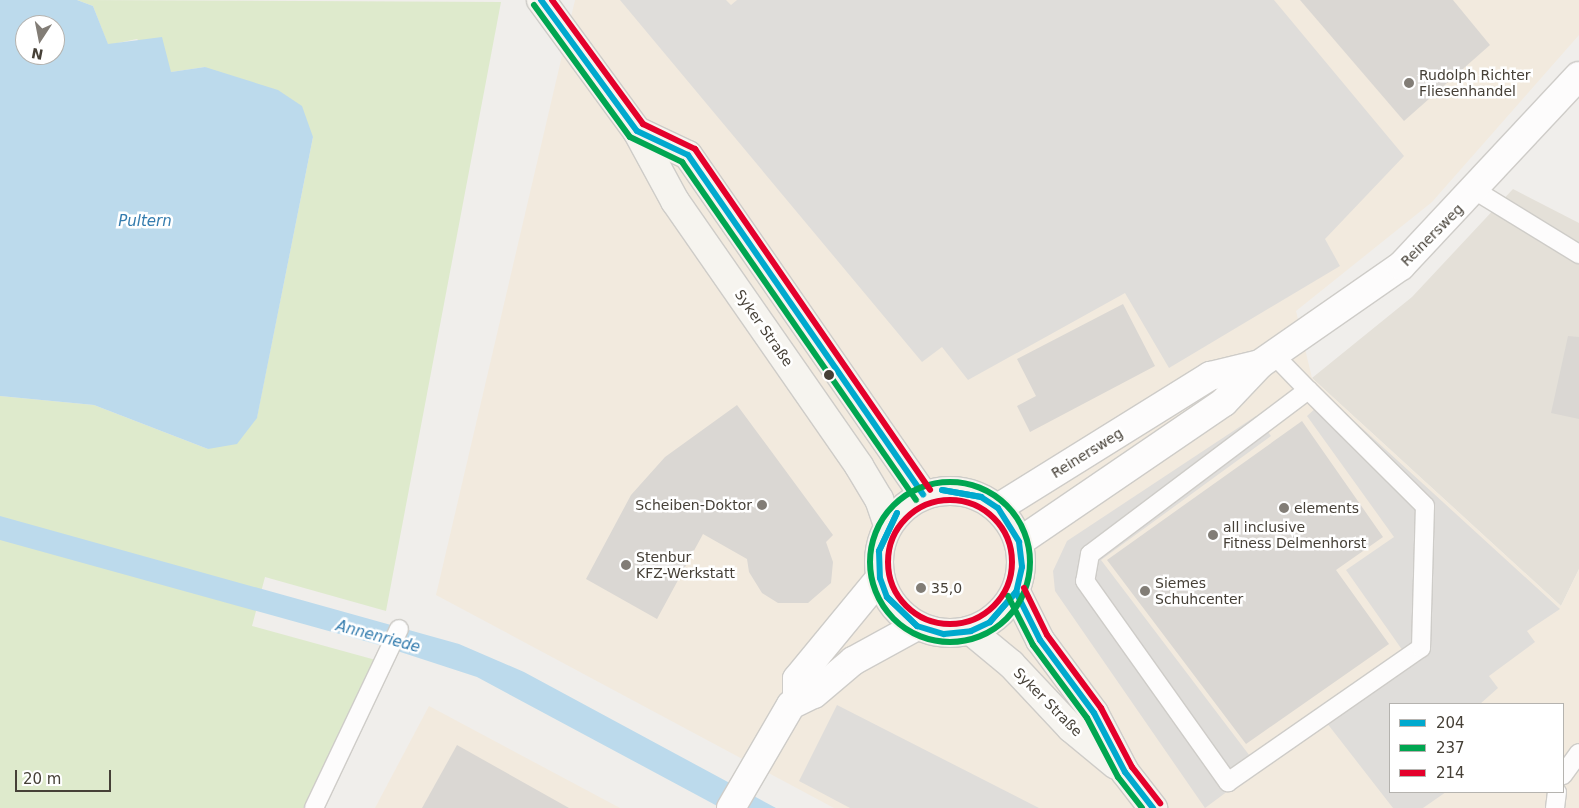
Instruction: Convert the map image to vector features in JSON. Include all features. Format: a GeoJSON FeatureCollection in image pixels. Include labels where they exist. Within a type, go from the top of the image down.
{"type":"FeatureCollection","features":[{"type":"Feature","properties":{"kind":"main road","name":"Syker Straße"},"geometry":{"type":"LineString","coordinates":[[541,0],[637,131],[675,201],[859,466],[879,499],[888,526]]}},
{"type":"Feature","properties":{"kind":"main road","name":"Syker Straße"},"geometry":{"type":"LineString","coordinates":[[637,131],[688,155],[922,495]]}},
{"type":"Feature","properties":{"kind":"main road"},"geometry":{"type":"LineString","coordinates":[[962,491],[998,508],[1020,542],[1022,567],[1016,592],[995,618],[971,631],[944,634],[916,626],[887,597],[880,578],[878,551],[888,526],[897,513],[922,495],[962,491]]}},
{"type":"Feature","properties":{"kind":"main road","name":"Syker Straße"},"geometry":{"type":"LineString","coordinates":[[1016,592],[1040,640],[1094,713],[1125,772],[1153,808]]}},
{"type":"Feature","properties":{"kind":"main road","name":"Syker Straße"},"geometry":{"type":"LineString","coordinates":[[971,631],[1011,664],[1071,728],[1125,772]]}},
{"type":"Feature","properties":{"kind":"street","name":"Reinersweg"},"geometry":{"type":"LineString","coordinates":[[1020,542],[1224,402],[1267,360],[1402,266],[1476,191],[1579,76]]}},
{"type":"Feature","properties":{"kind":"street","name":"Reinersweg"},"geometry":{"type":"LineString","coordinates":[[998,508],[1210,376],[1267,360]]}},
{"type":"Feature","properties":{"kind":"street"},"geometry":{"type":"LineString","coordinates":[[732,808],[797,700],[797,679],[880,578]]}},
{"type":"Feature","properties":{"kind":"street"},"geometry":{"type":"LineString","coordinates":[[797,700],[814,694],[853,661],[916,626]]}},
{"type":"Feature","properties":{"kind":"lane"},"geometry":{"type":"LineString","coordinates":[[1476,191],[1579,254]]}},
{"type":"Feature","properties":{"kind":"lane"},"geometry":{"type":"LineString","coordinates":[[1267,360],[1308,390],[1425,506],[1421,648],[1228,782],[1085,581],[1090,554],[1308,390]]}},
{"type":"Feature","properties":{"kind":"lane"},"geometry":{"type":"LineString","coordinates":[[314,808],[392,652],[399,629]]}},
{"type":"Feature","properties":{"kind":"lane"},"geometry":{"type":"LineString","coordinates":[[1564,774],[1579,753]]}},
{"type":"Feature","properties":{"kind":"lane"},"geometry":{"type":"LineString","coordinates":[[1555,808],[1557,793]]}},
{"type":"Feature","properties":{"kind":"shaded area"},"geometry":{"type":"Polygon","coordinates":[[[575,0],[1579,0],[1579,35],[1432,202],[1296,311],[1312,378],[1561,606],[1579,569],[1579,808],[834,808],[436,595],[575,0]]]}},
{"type":"Feature","properties":{"kind":"shaded area"},"geometry":{"type":"Polygon","coordinates":[[[620,0],[726,0],[731,5],[737,0],[1274,0],[1404,156],[1325,239],[1340,266],[1169,368],[1125,293],[968,380],[942,347],[922,362],[620,0]]]}},
{"type":"Feature","properties":{"kind":"shaded area"},"geometry":{"type":"Polygon","coordinates":[[[1513,189],[1579,223],[1579,569],[1561,606],[1312,378],[1412,297],[1513,189]]]}},
{"type":"Feature","properties":{"kind":"shaded area"},"geometry":{"type":"Polygon","coordinates":[[[1328,397],[1560,609],[1527,631],[1535,642],[1489,676],[1498,688],[1481,703],[1389,703],[1389,793],[1445,793],[1423,808],[1393,808],[1323,718],[1403,651],[1346,570],[1394,537],[1307,416],[1328,397]]]}},
{"type":"Feature","properties":{"kind":"shaded area"},"geometry":{"type":"Polygon","coordinates":[[[1256,416],[1271,436],[1101,560],[1259,768],[1205,808],[1055,591],[1053,571],[1067,541],[1256,416]]]}},
{"type":"Feature","properties":{"kind":"shaded area"},"geometry":{"type":"Polygon","coordinates":[[[837,705],[1039,808],[850,808],[799,781],[837,705]]]}},
{"type":"Feature","properties":{"kind":"shaded area"},"geometry":{"type":"Polygon","coordinates":[[[429,706],[620,808],[375,808],[429,706]]]}},
{"type":"Feature","properties":{"kind":"green space"},"geometry":{"type":"Polygon","coordinates":[[[77,0],[501,2],[386,611],[265,577],[252,626],[383,662],[310,808],[0,808],[0,396],[94,405],[208,449],[257,417],[313,137],[205,67],[171,72],[137,39],[108,45],[93,6],[77,0]]]}},
{"type":"Feature","properties":{"kind":"water","name":"Pultern"},"geometry":{"type":"Polygon","coordinates":[[[0,0],[77,0],[93,6],[108,44],[162,37],[171,72],[205,67],[278,90],[302,106],[313,137],[257,418],[237,444],[208,449],[94,405],[0,396],[0,0]]]}},
{"type":"Feature","properties":{"kind":"water","name":"Annenriede"},"geometry":{"type":"Polygon","coordinates":[[[0,516],[459,644],[524,672],[776,808],[721,808],[477,677],[379,645],[0,540],[0,516]]]}},
{"type":"Feature","properties":{"kind":"building","name":"Rudolph Richter Fliesenhandel"},"geometry":{"type":"Polygon","coordinates":[[[1300,0],[1453,0],[1490,45],[1404,121],[1300,0]]]}},
{"type":"Feature","properties":{"kind":"building"},"geometry":{"type":"Polygon","coordinates":[[[1123,304],[1155,366],[1030,432],[1017,406],[1036,396],[1017,359],[1123,304]]]}},
{"type":"Feature","properties":{"kind":"building"},"geometry":{"type":"Polygon","coordinates":[[[1568,336],[1579,337],[1579,419],[1551,413],[1568,336]]]}},
{"type":"Feature","properties":{"kind":"building"},"geometry":{"type":"Polygon","coordinates":[[[737,405],[833,535],[826,542],[833,562],[831,583],[808,603],[778,603],[762,593],[749,572],[747,559],[703,534],[657,619],[586,579],[631,495],[665,457],[737,405]]]}},
{"type":"Feature","properties":{"kind":"building"},"geometry":{"type":"Polygon","coordinates":[[[1302,421],[1383,537],[1336,570],[1389,644],[1246,744],[1107,560],[1302,421]]]}},
{"type":"Feature","properties":{"kind":"building"},"geometry":{"type":"Polygon","coordinates":[[[457,745],[569,808],[422,808],[457,745]]]}},
{"type":"Feature","properties":{"kind":"transit line","name":"204"},"geometry":{"type":"LineString","coordinates":[[541,0],[637,131],[688,155],[923,495]]}},
{"type":"Feature","properties":{"kind":"transit line","name":"214"},"geometry":{"type":"LineString","coordinates":[[552,0],[643,124],[695,149],[930,490]]}},
{"type":"Feature","properties":{"kind":"transit line","name":"237"},"geometry":{"type":"LineString","coordinates":[[534,5],[630,137],[682,162],[916,500]]}},
{"type":"Feature","properties":{"kind":"transit line","name":"237"},"geometry":{"type":"LineString","coordinates":[[958,482],[988,491],[1007,505],[1017,517],[1024,531],[1029,546],[1030,562],[1029,578],[1024,593],[1017,607],[1007,619],[995,629],[973,639],[958,642],[942,642],[927,639],[905,629],[883,607],[871,578],[870,554],[873,539],[883,517],[905,495],[934,483],[958,482]]}},
{"type":"Feature","properties":{"kind":"transit line","name":"204"},"geometry":{"type":"LineString","coordinates":[[942,490],[981,497]]}},
{"type":"Feature","properties":{"kind":"transit line","name":"204"},"geometry":{"type":"LineString","coordinates":[[942,490],[981,497]]}},
{"type":"Feature","properties":{"kind":"transit line","name":"204"},"geometry":{"type":"LineString","coordinates":[[981,497],[998,508],[1019,542],[1022,567],[1016,592]]}},
{"type":"Feature","properties":{"kind":"transit line","name":"214"},"geometry":{"type":"LineString","coordinates":[[950,500],[974,505],[994,518],[1007,538],[1012,562],[1007,586],[994,606],[974,619],[950,624],[926,619],[906,606],[893,586],[888,562],[893,538],[906,518],[926,505],[950,500]]}},
{"type":"Feature","properties":{"kind":"transit line","name":"204"},"geometry":{"type":"LineString","coordinates":[[879,551],[897,513]]}},
{"type":"Feature","properties":{"kind":"transit line","name":"204"},"geometry":{"type":"LineString","coordinates":[[879,551],[897,513]]}},
{"type":"Feature","properties":{"kind":"transit line","name":"204"},"geometry":{"type":"LineString","coordinates":[[879,551],[880,578],[887,597]]}},
{"type":"Feature","properties":{"kind":"transit line","name":"214"},"geometry":{"type":"LineString","coordinates":[[1024,588],[1047,635],[1101,708],[1132,767],[1160,803]]}},
{"type":"Feature","properties":{"kind":"transit line","name":"204"},"geometry":{"type":"LineString","coordinates":[[1016,592],[1040,640],[1094,713],[1125,772],[1153,808]]}},
{"type":"Feature","properties":{"kind":"transit line","name":"204"},"geometry":{"type":"LineString","coordinates":[[990,622],[1016,592]]}},
{"type":"Feature","properties":{"kind":"transit line","name":"204"},"geometry":{"type":"LineString","coordinates":[[990,622],[1016,592]]}},
{"type":"Feature","properties":{"kind":"transit line","name":"237"},"geometry":{"type":"LineString","coordinates":[[1008,596],[1033,645],[1087,718],[1118,777],[1142,808]]}},
{"type":"Feature","properties":{"kind":"transit line","name":"204"},"geometry":{"type":"LineString","coordinates":[[887,597],[917,626]]}},
{"type":"Feature","properties":{"kind":"transit line","name":"204"},"geometry":{"type":"LineString","coordinates":[[887,597],[917,626]]}},
{"type":"Feature","properties":{"kind":"transit line","name":"204"},"geometry":{"type":"LineString","coordinates":[[917,626],[944,634],[971,631],[990,622]]}},
{"type":"Feature","properties":{"kind":"place","name":"Rudolph Richter Fliesenhandel"},"geometry":{"type":"Point","coordinates":[1409,83]}},
{"type":"Feature","properties":{"kind":"place","name":"Scheiben-Doktor"},"geometry":{"type":"Point","coordinates":[762,505]}},
{"type":"Feature","properties":{"kind":"place","name":"elements"},"geometry":{"type":"Point","coordinates":[1284,508]}},
{"type":"Feature","properties":{"kind":"place","name":"all inclusive Fitness Delmenhorst"},"geometry":{"type":"Point","coordinates":[1213,535]}},
{"type":"Feature","properties":{"kind":"place","name":"Stenbur KFZ-Werkstatt"},"geometry":{"type":"Point","coordinates":[626,565]}},
{"type":"Feature","properties":{"kind":"place","name":"35,0"},"geometry":{"type":"Point","coordinates":[921,588]}},
{"type":"Feature","properties":{"kind":"place","name":"Siemes Schuhcenter"},"geometry":{"type":"Point","coordinates":[1145,591]}}]}
